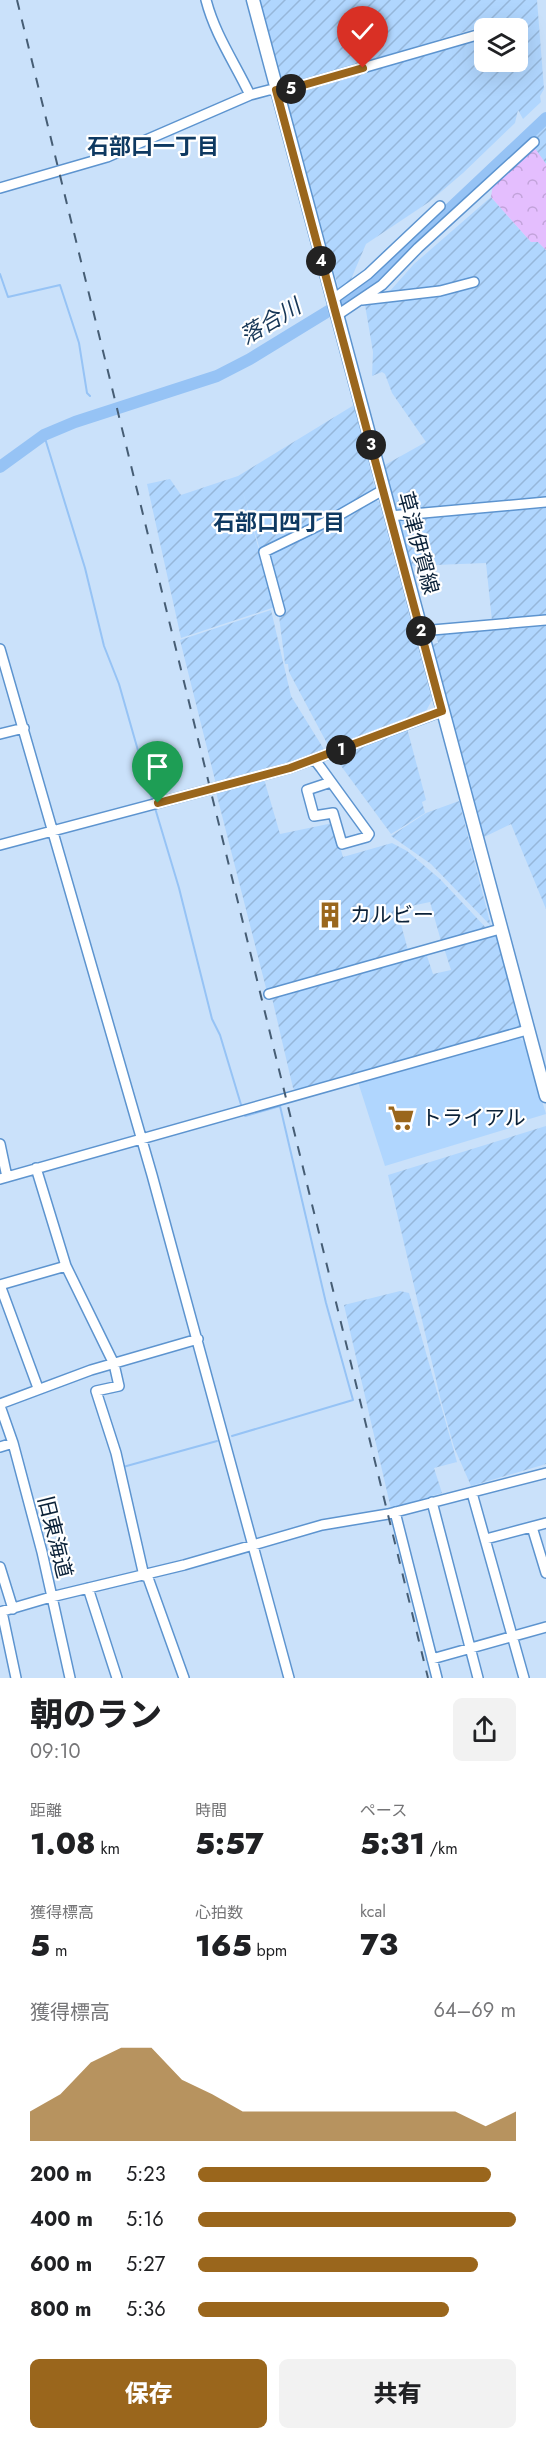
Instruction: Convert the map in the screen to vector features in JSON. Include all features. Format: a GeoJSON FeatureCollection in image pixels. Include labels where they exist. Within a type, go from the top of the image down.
{"type":"FeatureCollection","features":[{"type":"Feature","properties":{"kind":"main road","name":"草津伊賀線"},"geometry":{"type":"LineString","coordinates":[[253,0],[546,1096]]}},
{"type":"Feature","properties":{"kind":"street"},"geometry":{"type":"LineString","coordinates":[[206,0],[226,53],[234,61],[250,95]]}},
{"type":"Feature","properties":{"kind":"street"},"geometry":{"type":"LineString","coordinates":[[0,188],[107,158],[250,95],[293,88],[474,36]]}},
{"type":"Feature","properties":{"kind":"street"},"geometry":{"type":"LineString","coordinates":[[362,300],[382,285],[418,248],[534,142]]}},
{"type":"Feature","properties":{"kind":"street"},"geometry":{"type":"LineString","coordinates":[[334,308],[440,206]]}},
{"type":"Feature","properties":{"kind":"street"},"geometry":{"type":"LineString","coordinates":[[334,308],[362,300],[449,290],[474,282]]}},
{"type":"Feature","properties":{"kind":"street"},"geometry":{"type":"LineString","coordinates":[[280,610],[264,552],[334,518],[383,490]]}},
{"type":"Feature","properties":{"kind":"street"},"geometry":{"type":"LineString","coordinates":[[390,516],[546,502]]}},
{"type":"Feature","properties":{"kind":"street"},"geometry":{"type":"LineString","coordinates":[[421,631],[546,620]]}},
{"type":"Feature","properties":{"kind":"street"},"geometry":{"type":"LineString","coordinates":[[0,649],[142,1138],[289,1678]]}},
{"type":"Feature","properties":{"kind":"street"},"geometry":{"type":"LineString","coordinates":[[0,844],[181,797],[314,759],[442,711]]}},
{"type":"Feature","properties":{"kind":"street"},"geometry":{"type":"LineString","coordinates":[[0,734],[24,729]]}},
{"type":"Feature","properties":{"kind":"street"},"geometry":{"type":"LineString","coordinates":[[314,759],[331,782],[369,834],[367,837],[342,844],[333,813],[314,816],[307,790],[331,782]]}},
{"type":"Feature","properties":{"kind":"street"},"geometry":{"type":"LineString","coordinates":[[269,994],[500,929]]}},
{"type":"Feature","properties":{"kind":"street"},"geometry":{"type":"LineString","coordinates":[[0,1144],[4,1178],[527,1030]]}},
{"type":"Feature","properties":{"kind":"street"},"geometry":{"type":"LineString","coordinates":[[36,1168],[66,1266],[114,1364],[119,1386],[96,1391],[116,1453],[145,1575],[184,1678]]}},
{"type":"Feature","properties":{"kind":"street"},"geometry":{"type":"LineString","coordinates":[[38,1388],[0,1285],[66,1266]]}},
{"type":"Feature","properties":{"kind":"street"},"geometry":{"type":"LineString","coordinates":[[0,1405],[38,1388],[198,1339]]}},
{"type":"Feature","properties":{"kind":"street","name":"旧東海道"},"geometry":{"type":"LineString","coordinates":[[0,1405],[14,1443],[70,1678]]}},
{"type":"Feature","properties":{"kind":"street"},"geometry":{"type":"LineString","coordinates":[[0,1447],[14,1443]]}},
{"type":"Feature","properties":{"kind":"street"},"geometry":{"type":"LineString","coordinates":[[16,1678],[1,1612],[252,1546],[322,1525],[395,1512],[546,1473]]}},
{"type":"Feature","properties":{"kind":"street"},"geometry":{"type":"LineString","coordinates":[[472,1493],[524,1678]]}},
{"type":"Feature","properties":{"kind":"street"},"geometry":{"type":"LineString","coordinates":[[432,1502],[478,1678]]}},
{"type":"Feature","properties":{"kind":"street"},"geometry":{"type":"LineString","coordinates":[[395,1512],[437,1678]]}},
{"type":"Feature","properties":{"kind":"street"},"geometry":{"type":"LineString","coordinates":[[486,1539],[546,1523]]}},
{"type":"Feature","properties":{"kind":"street"},"geometry":{"type":"LineString","coordinates":[[532,1527],[546,1570]]}},
{"type":"Feature","properties":{"kind":"street"},"geometry":{"type":"LineString","coordinates":[[0,1567],[13,1609]]}},
{"type":"Feature","properties":{"kind":"street"},"geometry":{"type":"LineString","coordinates":[[88,1588],[117,1678]]}},
{"type":"Feature","properties":{"kind":"street"},"geometry":{"type":"LineString","coordinates":[[432,1659],[546,1627]]}},
{"type":"Feature","properties":{"kind":"shaded area"},"geometry":{"type":"Polygon","coordinates":[[[258,0],[537,0],[544,89],[540,96],[541,102],[523,119],[518,110],[515,123],[463,173],[429,202],[366,244],[349,284],[339,290],[285,97],[474,38],[474,72],[528,72],[528,18],[474,18],[474,29],[280,87],[258,0]]]}},
{"type":"Feature","properties":{"kind":"shaded area"},"geometry":{"type":"Polygon","coordinates":[[[546,126],[546,164],[535,149],[534,135],[546,126]]]}},
{"type":"Feature","properties":{"kind":"shaded area"},"geometry":{"type":"Polygon","coordinates":[[[491,197],[531,242],[538,242],[546,250],[546,498],[400,511],[397,509],[383,466],[426,442],[392,393],[385,374],[382,372],[372,376],[373,352],[365,305],[383,300],[454,292],[475,285],[456,284],[389,292],[414,264],[491,197]]]}},
{"type":"Feature","properties":{"kind":"shaded area"},"geometry":{"type":"Polygon","coordinates":[[[354,405],[376,492],[260,550],[242,489],[275,607],[181,638],[147,484],[170,479],[181,495],[238,476],[354,405]]]}},
{"type":"Feature","properties":{"kind":"shaded area"},"geometry":{"type":"Polygon","coordinates":[[[376,500],[379,502],[432,700],[426,711],[330,749],[289,672],[288,664],[285,664],[279,616],[284,610],[270,557],[271,552],[376,500]]]}},
{"type":"Feature","properties":{"kind":"shaded area"},"geometry":{"type":"Polygon","coordinates":[[[546,508],[546,616],[492,621],[486,563],[410,566],[398,522],[400,519],[546,508]]]}},
{"type":"Feature","properties":{"kind":"shaded area"},"geometry":{"type":"Polygon","coordinates":[[[271,610],[291,696],[325,751],[216,784],[180,640],[271,610]]]}},
{"type":"Feature","properties":{"kind":"shaded area"},"geometry":{"type":"Polygon","coordinates":[[[546,626],[546,909],[511,824],[482,838],[432,644],[438,643],[436,635],[546,626]]]}},
{"type":"Feature","properties":{"kind":"shaded area"},"geometry":{"type":"Polygon","coordinates":[[[407,728],[426,800],[422,802],[425,813],[391,834],[333,755],[407,728]]]}},
{"type":"Feature","properties":{"kind":"shaded area"},"geometry":{"type":"Polygon","coordinates":[[[264,779],[280,834],[333,823],[343,857],[392,843],[407,851],[440,879],[489,931],[441,941],[430,902],[397,909],[409,954],[267,992],[216,792],[264,779]]]}},
{"type":"Feature","properties":{"kind":"shaded area"},"geometry":{"type":"Polygon","coordinates":[[[459,801],[491,926],[431,864],[391,836],[426,813],[459,801]]]}},
{"type":"Feature","properties":{"kind":"shaded area"},"geometry":{"type":"Polygon","coordinates":[[[496,934],[520,1026],[296,1090],[293,1088],[272,998],[426,953],[433,974],[451,970],[444,948],[496,934]]]}},
{"type":"Feature","properties":{"kind":"shaded area"},"geometry":{"type":"Polygon","coordinates":[[[518,1036],[524,1042],[546,1114],[516,1123],[513,1127],[385,1166],[357,1079],[518,1036]]]}},
{"type":"Feature","properties":{"kind":"shaded area"},"geometry":{"type":"Polygon","coordinates":[[[546,1126],[546,1464],[471,1486],[454,1447],[441,1401],[388,1175],[546,1126]]]}},
{"type":"Feature","properties":{"kind":"shaded area"},"geometry":{"type":"Polygon","coordinates":[[[400,1291],[409,1293],[457,1462],[434,1468],[442,1493],[391,1509],[344,1305],[400,1291]]]}},
{"type":"Feature","properties":{"kind":"green space"},"geometry":{"type":"Polygon","coordinates":[[[534,147],[546,164],[546,250],[538,242],[531,242],[491,197],[493,184],[534,147]]]}},
{"type":"Feature","properties":{"kind":"waterway","name":"落合川"},"geometry":{"type":"LineString","coordinates":[[0,467],[44,435],[75,422],[217,376],[250,359],[366,288],[546,118]]}},
{"type":"Feature","properties":{"kind":"waterway"},"geometry":{"type":"LineString","coordinates":[[0,274],[8,297],[60,285],[79,343],[87,393],[90,396]]}},
{"type":"Feature","properties":{"kind":"waterway"},"geometry":{"type":"LineString","coordinates":[[44,435],[85,568],[104,646],[119,684],[153,803]]}},
{"type":"Feature","properties":{"kind":"waterway"},"geometry":{"type":"LineString","coordinates":[[155,808],[179,888],[212,1019],[220,1035],[242,1108]]}},
{"type":"Feature","properties":{"kind":"waterway"},"geometry":{"type":"LineString","coordinates":[[232,1436],[353,1400],[326,1303],[280,1106],[245,1116],[244,1113]]}},
{"type":"Feature","properties":{"kind":"waterway"},"geometry":{"type":"LineString","coordinates":[[123,1467],[217,1441]]}},
{"type":"Feature","properties":{"kind":"railway"},"geometry":{"type":"LineString","coordinates":[[17,0],[428,1678]]}},
{"type":"Feature","properties":{"kind":"place","name":"カルビー"},"geometry":{"type":"Point","coordinates":[330,915]}},
{"type":"Feature","properties":{"kind":"place","name":"トライアル"},"geometry":{"type":"Point","coordinates":[401,1118]}},
{"type":"Feature","properties":{"kind":"district","name":"石部口一丁目"},"geometry":{"type":"Point","coordinates":[153,146]}},
{"type":"Feature","properties":{"kind":"district","name":"石部口四丁目"},"geometry":{"type":"Point","coordinates":[279,522]}},
{"type":"Feature","properties":{"kind":"route"},"geometry":{"type":"LineString","coordinates":[[158,803],[290,768],[442,711],[276,90],[286,90],[363,68]]}}]}
